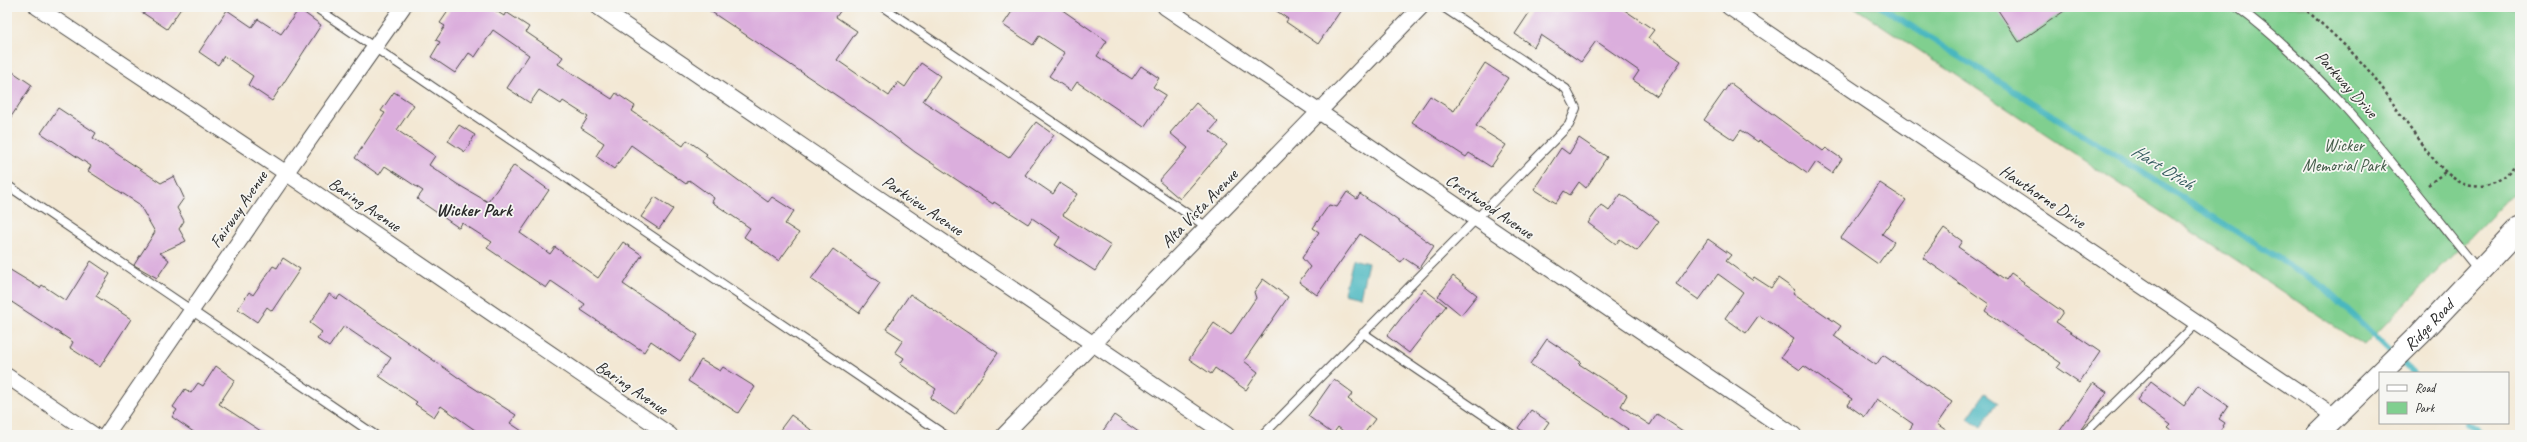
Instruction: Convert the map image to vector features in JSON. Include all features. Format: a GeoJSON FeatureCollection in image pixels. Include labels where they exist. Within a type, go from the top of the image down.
{"type":"FeatureCollection","features":[{"type":"Feature","properties":{"kind":"main road","name":"Ridge Road"},"geometry":{"type":"LineString","coordinates":[[2380,372],[2420,334],[2479,271],[2519,232]]}},
{"type":"Feature","properties":{"kind":"main road","name":"Ridge Road"},"geometry":{"type":"LineString","coordinates":[[2318,435],[2379,373]]}},
{"type":"Feature","properties":{"kind":"street","name":"Baring Avenue"},"geometry":{"type":"LineString","coordinates":[[37,7],[286,173],[670,435]]}},
{"type":"Feature","properties":{"kind":"street","name":"Fairway Avenue"},"geometry":{"type":"LineString","coordinates":[[106,435],[286,173],[403,7]]}},
{"type":"Feature","properties":{"kind":"street","name":"Parkview Avenue"},"geometry":{"type":"LineString","coordinates":[[598,7],[1227,435]]}},
{"type":"Feature","properties":{"kind":"street","name":"Crestwood Avenue"},"geometry":{"type":"LineString","coordinates":[[1165,7],[1794,435]]}},
{"type":"Feature","properties":{"kind":"street","name":"Alta Vista Avenue"},"geometry":{"type":"LineString","coordinates":[[1004,435],[1422,7]]}},
{"type":"Feature","properties":{"kind":"street","name":"Hawthorne Drive"},"geometry":{"type":"LineString","coordinates":[[1729,7],[2336,417]]}},
{"type":"Feature","properties":{"kind":"street"},"geometry":{"type":"LineString","coordinates":[[7,376],[94,435]]}},
{"type":"Feature","properties":{"kind":"lane"},"geometry":{"type":"LineString","coordinates":[[315,7],[945,435]]}},
{"type":"Feature","properties":{"kind":"lane"},"geometry":{"type":"LineString","coordinates":[[883,7],[1207,227]]}},
{"type":"Feature","properties":{"kind":"lane"},"geometry":{"type":"LineString","coordinates":[[1263,435],[1475,219],[1570,125],[1576,108],[1566,88],[1443,7]]}},
{"type":"Feature","properties":{"kind":"lane","name":"Parkway Drive"},"geometry":{"type":"LineString","coordinates":[[2237,7],[2266,28],[2298,56],[2357,122],[2479,271]]}},
{"type":"Feature","properties":{"kind":"lane"},"geometry":{"type":"LineString","coordinates":[[7,185],[375,435]]}},
{"type":"Feature","properties":{"kind":"lane"},"geometry":{"type":"LineString","coordinates":[[2083,435],[2197,323]]}},
{"type":"Feature","properties":{"kind":"lane"},"geometry":{"type":"LineString","coordinates":[[1363,333],[1513,435]]}},
{"type":"Feature","properties":{"kind":"path"},"geometry":{"type":"LineString","coordinates":[[2303,7],[2336,36],[2374,77],[2445,172],[2463,184],[2474,187],[2484,186],[2505,176],[2520,157]]}},
{"type":"Feature","properties":{"kind":"path"},"geometry":{"type":"LineString","coordinates":[[2416,194],[2445,172]]}},
{"type":"Feature","properties":{"kind":"green space","name":"Wicker Memorial Park"},"geometry":{"type":"Polygon","coordinates":[[[1854,7],[2520,7],[2520,186],[2364,346],[1854,7]]]}},
{"type":"Feature","properties":{"kind":"water"},"geometry":{"type":"Polygon","coordinates":[[[1352,259],[1368,263],[1360,297],[1344,293],[1352,259]]]}},
{"type":"Feature","properties":{"kind":"water"},"geometry":{"type":"Polygon","coordinates":[[[1985,393],[1998,402],[1981,427],[1968,418],[1985,393]]]}},
{"type":"Feature","properties":{"kind":"building"},"geometry":{"type":"Polygon","coordinates":[[[134,7],[182,7],[167,29],[134,7]]]}},
{"type":"Feature","properties":{"kind":"building"},"geometry":{"type":"Polygon","coordinates":[[[451,7],[490,7],[504,16],[506,12],[529,27],[526,32],[563,57],[558,64],[612,99],[616,93],[635,106],[632,111],[683,146],[687,140],[707,154],[705,156],[768,202],[772,197],[794,211],[785,224],[799,233],[779,261],[744,237],[750,228],[712,202],[714,198],[689,180],[686,184],[631,145],[614,169],[596,156],[604,143],[581,128],[588,117],[563,101],[561,104],[539,90],[530,103],[507,88],[529,55],[493,30],[475,57],[469,53],[455,73],[431,57],[440,42],[436,40],[445,26],[440,23],[451,7]]]}},
{"type":"Feature","properties":{"kind":"building"},"geometry":{"type":"Polygon","coordinates":[[[704,7],[843,7],[836,17],[857,31],[837,60],[889,96],[898,82],[905,87],[921,63],[940,76],[923,101],[1009,158],[1036,122],[1054,135],[1025,175],[1053,194],[1060,183],[1077,194],[1063,215],[1111,246],[1095,271],[1055,245],[1060,237],[1032,218],[1028,224],[994,202],[993,204],[915,152],[873,120],[704,7]]]}},
{"type":"Feature","properties":{"kind":"building"},"geometry":{"type":"Polygon","coordinates":[[[1015,7],[1058,7],[1107,41],[1097,56],[1132,79],[1141,66],[1159,78],[1153,87],[1166,95],[1144,127],[1077,82],[1071,91],[1049,76],[1065,53],[1039,36],[1033,45],[1003,25],[1015,7]]]}},
{"type":"Feature","properties":{"kind":"building"},"geometry":{"type":"Polygon","coordinates":[[[1271,7],[1343,7],[1318,44],[1286,22],[1288,19],[1271,7]]]}},
{"type":"Feature","properties":{"kind":"building"},"geometry":{"type":"Polygon","coordinates":[[[1533,7],[1620,7],[1654,30],[1648,38],[1681,61],[1657,96],[1633,80],[1639,71],[1596,41],[1581,62],[1541,35],[1534,47],[1515,34],[1533,7]]]}},
{"type":"Feature","properties":{"kind":"building"},"geometry":{"type":"Polygon","coordinates":[[[1996,7],[2070,7],[2019,42],[1996,7]]]}},
{"type":"Feature","properties":{"kind":"building"},"geometry":{"type":"Polygon","coordinates":[[[299,9],[321,25],[272,101],[248,85],[253,76],[224,56],[218,65],[199,52],[227,10],[252,27],[258,19],[281,34],[299,9]]]}},
{"type":"Feature","properties":{"kind":"building"},"geometry":{"type":"Polygon","coordinates":[[[1485,63],[1508,78],[1476,126],[1506,145],[1491,167],[1469,153],[1466,157],[1412,122],[1430,96],[1454,111],[1485,63]]]}},
{"type":"Feature","properties":{"kind":"building"},"geometry":{"type":"Polygon","coordinates":[[[7,68],[32,85],[7,123],[7,68]]]}},
{"type":"Feature","properties":{"kind":"building"},"geometry":{"type":"Polygon","coordinates":[[[1730,83],[1823,151],[1826,148],[1842,159],[1832,173],[1816,162],[1808,174],[1759,140],[1758,142],[1741,130],[1734,140],[1704,120],[1730,83]]]}},
{"type":"Feature","properties":{"kind":"building"},"geometry":{"type":"Polygon","coordinates":[[[394,92],[414,105],[397,130],[435,156],[429,165],[457,184],[488,202],[514,165],[549,190],[520,233],[550,254],[555,247],[598,278],[623,242],[642,255],[623,284],[698,335],[680,361],[651,341],[644,352],[581,310],[585,304],[551,281],[546,288],[487,248],[492,242],[462,223],[459,228],[417,199],[423,191],[385,166],[379,175],[355,158],[385,113],[381,111],[394,92]]]}},
{"type":"Feature","properties":{"kind":"building"},"geometry":{"type":"Polygon","coordinates":[[[1196,103],[1218,122],[1210,131],[1227,145],[1180,199],[1159,181],[1188,148],[1170,133],[1196,103]]]}},
{"type":"Feature","properties":{"kind":"building"},"geometry":{"type":"Polygon","coordinates":[[[58,108],[96,133],[93,138],[161,183],[174,176],[184,198],[177,208],[184,221],[179,229],[186,241],[160,253],[169,260],[157,278],[134,265],[155,232],[139,204],[88,171],[91,166],[41,133],[58,108]]]}},
{"type":"Feature","properties":{"kind":"building"},"geometry":{"type":"Polygon","coordinates":[[[459,125],[475,135],[465,152],[448,141],[459,125]]]}},
{"type":"Feature","properties":{"kind":"building"},"geometry":{"type":"Polygon","coordinates":[[[1579,138],[1607,157],[1586,188],[1579,182],[1570,195],[1564,191],[1556,203],[1534,189],[1561,148],[1569,154],[1579,138]]]}},
{"type":"Feature","properties":{"kind":"building"},"geometry":{"type":"Polygon","coordinates":[[[1880,183],[1906,200],[1882,234],[1894,242],[1878,264],[1841,238],[1880,183]]]}},
{"type":"Feature","properties":{"kind":"building"},"geometry":{"type":"Polygon","coordinates":[[[1347,192],[1357,199],[1360,194],[1434,246],[1419,268],[1404,258],[1401,262],[1360,234],[1317,295],[1299,282],[1310,267],[1302,258],[1319,232],[1313,228],[1329,205],[1337,207],[1347,192]]]}},
{"type":"Feature","properties":{"kind":"building"},"geometry":{"type":"Polygon","coordinates":[[[1621,194],[1659,221],[1637,251],[1620,239],[1616,244],[1588,223],[1601,205],[1609,211],[1621,194]]]}},
{"type":"Feature","properties":{"kind":"building"},"geometry":{"type":"Polygon","coordinates":[[[655,197],[673,209],[659,229],[641,217],[655,197]]]}},
{"type":"Feature","properties":{"kind":"building"},"geometry":{"type":"Polygon","coordinates":[[[1944,228],[1962,241],[1958,247],[2006,280],[2011,273],[2024,282],[2023,284],[2063,312],[2056,322],[2100,352],[2079,383],[2057,368],[2061,363],[1985,311],[1989,304],[1923,258],[1944,228]]]}},
{"type":"Feature","properties":{"kind":"building"},"geometry":{"type":"Polygon","coordinates":[[[1708,239],[1731,255],[1726,261],[1752,280],[1754,277],[1771,288],[1778,278],[1795,290],[1793,293],[1841,326],[1834,336],[1876,365],[1883,355],[1952,402],[1937,424],[1953,435],[1906,435],[1913,424],[1877,399],[1865,417],[1848,405],[1852,399],[1804,366],[1800,370],[1781,357],[1794,339],[1759,315],[1746,333],[1725,318],[1743,292],[1718,274],[1699,300],[1676,284],[1708,239]]]}},
{"type":"Feature","properties":{"kind":"building"},"geometry":{"type":"Polygon","coordinates":[[[833,249],[880,283],[859,313],[811,279],[833,249]]]}},
{"type":"Feature","properties":{"kind":"building"},"geometry":{"type":"Polygon","coordinates":[[[283,258],[300,269],[272,311],[267,307],[257,322],[238,309],[249,292],[253,295],[273,266],[277,268],[283,258]]]}},
{"type":"Feature","properties":{"kind":"building"},"geometry":{"type":"Polygon","coordinates":[[[91,261],[110,274],[96,296],[131,319],[100,367],[70,348],[73,342],[7,299],[7,268],[40,288],[42,285],[66,301],[91,261]]]}},
{"type":"Feature","properties":{"kind":"building"},"geometry":{"type":"Polygon","coordinates":[[[1453,276],[1477,295],[1461,315],[1438,296],[1453,276]]]}},
{"type":"Feature","properties":{"kind":"building"},"geometry":{"type":"Polygon","coordinates":[[[1263,279],[1288,297],[1244,361],[1258,372],[1246,390],[1215,368],[1211,374],[1189,359],[1214,323],[1231,335],[1256,298],[1254,292],[1263,279]]]}},
{"type":"Feature","properties":{"kind":"building"},"geometry":{"type":"Polygon","coordinates":[[[1424,289],[1446,306],[1409,353],[1387,336],[1424,289]]]}},
{"type":"Feature","properties":{"kind":"building"},"geometry":{"type":"Polygon","coordinates":[[[329,294],[337,299],[340,295],[466,383],[516,415],[510,423],[528,435],[482,435],[441,406],[434,417],[415,404],[417,402],[379,376],[391,358],[344,326],[329,347],[317,339],[322,332],[310,323],[329,294]]]}},
{"type":"Feature","properties":{"kind":"building"},"geometry":{"type":"Polygon","coordinates":[[[910,294],[998,353],[955,415],[930,398],[936,389],[900,364],[904,358],[895,352],[903,340],[886,329],[910,294]]]}},
{"type":"Feature","properties":{"kind":"building"},"geometry":{"type":"Polygon","coordinates":[[[1547,339],[1581,362],[1579,364],[1627,395],[1621,406],[1650,425],[1657,414],[1689,435],[1625,435],[1628,429],[1530,364],[1547,339]]]}},
{"type":"Feature","properties":{"kind":"building"},"geometry":{"type":"Polygon","coordinates":[[[701,360],[720,371],[723,367],[755,387],[738,413],[688,381],[701,360]]]}},
{"type":"Feature","properties":{"kind":"building"},"geometry":{"type":"Polygon","coordinates":[[[216,366],[235,380],[219,404],[267,435],[198,435],[172,417],[177,410],[173,407],[185,389],[191,393],[198,383],[203,386],[216,366]]]}},
{"type":"Feature","properties":{"kind":"building"},"geometry":{"type":"Polygon","coordinates":[[[1334,379],[1353,393],[1348,399],[1375,419],[1363,435],[1348,435],[1338,427],[1333,434],[1308,416],[1334,379]]]}},
{"type":"Feature","properties":{"kind":"building"},"geometry":{"type":"Polygon","coordinates":[[[2151,381],[2184,406],[2198,385],[2228,406],[2219,419],[2225,423],[2217,435],[2178,435],[2168,428],[2171,425],[2137,400],[2151,381]]]}},
{"type":"Feature","properties":{"kind":"building"},"geometry":{"type":"Polygon","coordinates":[[[2093,383],[2107,392],[2077,435],[2057,435],[2093,383]]]}},
{"type":"Feature","properties":{"kind":"building"},"geometry":{"type":"Polygon","coordinates":[[[1531,410],[1549,422],[1540,435],[1528,435],[1518,428],[1531,410]]]}},
{"type":"Feature","properties":{"kind":"building"},"geometry":{"type":"Polygon","coordinates":[[[791,415],[818,435],[776,435],[791,415]]]}},
{"type":"Feature","properties":{"kind":"building"},"geometry":{"type":"Polygon","coordinates":[[[1114,415],[1143,435],[1100,435],[1114,415]]]}},
{"type":"Feature","properties":{"kind":"waterway","name":"Hart Dtich"},"geometry":{"type":"LineString","coordinates":[[1881,7],[2324,287],[2412,372]]}},
{"type":"Feature","properties":{"kind":"waterway","name":"Hart Dtich"},"geometry":{"type":"LineString","coordinates":[[2468,424],[2482,435]]}},
{"type":"Feature","properties":{"kind":"district","name":"Wicker Park"},"geometry":{"type":"Point","coordinates":[474,210]}}]}
